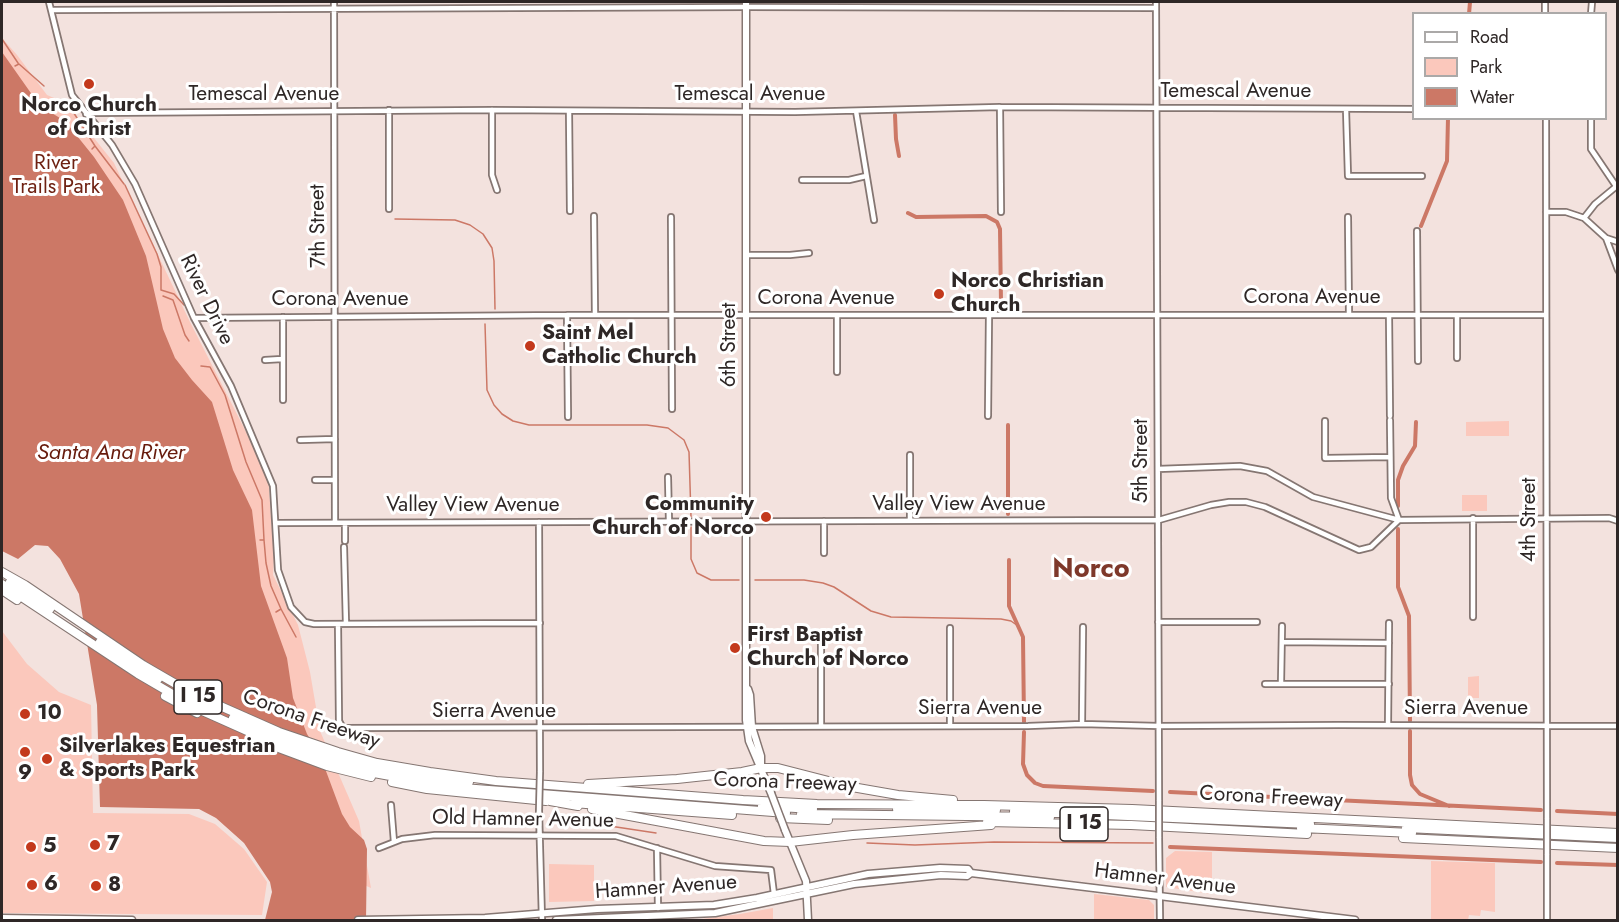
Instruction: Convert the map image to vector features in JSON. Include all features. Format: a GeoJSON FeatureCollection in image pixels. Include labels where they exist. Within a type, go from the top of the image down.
{"type":"FeatureCollection","features":[{"type":"Feature","properties":{"kind":"highway","name":"Corona Freeway"},"geometry":{"type":"LineString","coordinates":[[2,572],[71,620],[193,694],[338,761],[377,763],[496,781],[743,801],[1132,809],[1617,832]]}},
{"type":"Feature","properties":{"kind":"highway"},"geometry":{"type":"LineString","coordinates":[[2,577],[71,620]]}},
{"type":"Feature","properties":{"kind":"highway"},"geometry":{"type":"LineString","coordinates":[[2,584],[73,634]]}},
{"type":"Feature","properties":{"kind":"highway","name":"Corona Freeway"},"geometry":{"type":"LineString","coordinates":[[2,591],[73,634],[185,708],[274,748],[338,761],[427,789],[550,801],[817,820],[1131,825],[1617,848]]}},
{"type":"Feature","properties":{"kind":"highway"},"geometry":{"type":"LineString","coordinates":[[338,761],[375,773],[450,787],[762,812],[1045,817],[1617,840]]}},
{"type":"Feature","properties":{"kind":"highway"},"geometry":{"type":"LineString","coordinates":[[551,786],[677,779],[761,768],[778,768],[852,787],[984,805]]}},
{"type":"Feature","properties":{"kind":"highway"},"geometry":{"type":"LineString","coordinates":[[550,801],[764,841],[790,842],[853,835],[1045,823]]}},
{"type":"Feature","properties":{"kind":"highway"},"geometry":{"type":"LineString","coordinates":[[1357,828],[1390,822]]}},
{"type":"Feature","properties":{"kind":"highway","name":"I 15"},"geometry":{"type":"LineString","coordinates":[[1357,828],[1389,837]]}},
{"type":"Feature","properties":{"kind":"main road","name":"6th Street"},"geometry":{"type":"LineString","coordinates":[[746,4],[746,692],[749,727],[761,756],[761,768],[807,886],[808,921]]}},
{"type":"Feature","properties":{"kind":"main road","name":"Hamner Avenue"},"geometry":{"type":"LineString","coordinates":[[358,921],[542,917],[658,908],[688,914],[721,904],[868,874],[940,868],[968,869],[971,873]]}},
{"type":"Feature","properties":{"kind":"main road","name":"Hamner Avenue"},"geometry":{"type":"LineString","coordinates":[[556,921],[722,912],[854,884],[940,875],[967,876],[971,873],[1355,921]]}},
{"type":"Feature","properties":{"kind":"main road"},"geometry":{"type":"LineString","coordinates":[[854,884],[855,880],[867,878],[868,874]]}},
{"type":"Feature","properties":{"kind":"main road"},"geometry":{"type":"LineString","coordinates":[[2,918],[132,921]]}},
{"type":"Feature","properties":{"kind":"street","name":"River Drive"},"geometry":{"type":"LineString","coordinates":[[49,2],[70,90],[86,114],[112,145],[135,184],[194,318],[231,386],[273,486],[278,570],[291,608],[305,621],[338,624]]}},
{"type":"Feature","properties":{"kind":"street","name":"7th Street"},"geometry":{"type":"LineString","coordinates":[[334,2],[335,523]]}},
{"type":"Feature","properties":{"kind":"street"},"geometry":{"type":"LineString","coordinates":[[51,10],[746,4],[1156,5]]}},
{"type":"Feature","properties":{"kind":"street","name":"5th Street"},"geometry":{"type":"LineString","coordinates":[[1156,5],[1160,921]]}},
{"type":"Feature","properties":{"kind":"street"},"geometry":{"type":"LineString","coordinates":[[1000,107],[1001,212]]}},
{"type":"Feature","properties":{"kind":"street","name":"Temescal Avenue"},"geometry":{"type":"LineString","coordinates":[[86,114],[389,110],[856,111],[1000,107],[1412,109]]}},
{"type":"Feature","properties":{"kind":"street"},"geometry":{"type":"LineString","coordinates":[[1346,109],[1348,176],[1422,176]]}},
{"type":"Feature","properties":{"kind":"street"},"geometry":{"type":"LineString","coordinates":[[389,110],[389,209]]}},
{"type":"Feature","properties":{"kind":"street"},"geometry":{"type":"LineString","coordinates":[[492,110],[492,175],[497,190]]}},
{"type":"Feature","properties":{"kind":"street"},"geometry":{"type":"LineString","coordinates":[[569,111],[570,211]]}},
{"type":"Feature","properties":{"kind":"street"},"geometry":{"type":"LineString","coordinates":[[856,111],[874,220]]}},
{"type":"Feature","properties":{"kind":"street","name":"4th Street"},"geometry":{"type":"LineString","coordinates":[[1546,120],[1547,921]]}},
{"type":"Feature","properties":{"kind":"street"},"geometry":{"type":"LineString","coordinates":[[1584,218],[1595,204],[1617,185],[1591,149],[1591,120]]}},
{"type":"Feature","properties":{"kind":"street"},"geometry":{"type":"LineString","coordinates":[[802,180],[849,180],[866,176]]}},
{"type":"Feature","properties":{"kind":"street"},"geometry":{"type":"LineString","coordinates":[[1546,212],[1566,212],[1584,218],[1606,238],[1617,242]]}},
{"type":"Feature","properties":{"kind":"street"},"geometry":{"type":"LineString","coordinates":[[594,216],[595,315]]}},
{"type":"Feature","properties":{"kind":"street"},"geometry":{"type":"LineString","coordinates":[[671,217],[672,409]]}},
{"type":"Feature","properties":{"kind":"street"},"geometry":{"type":"LineString","coordinates":[[1348,217],[1349,315]]}},
{"type":"Feature","properties":{"kind":"street"},"geometry":{"type":"LineString","coordinates":[[1417,231],[1418,362]]}},
{"type":"Feature","properties":{"kind":"street"},"geometry":{"type":"LineString","coordinates":[[1606,238],[1617,270]]}},
{"type":"Feature","properties":{"kind":"street"},"geometry":{"type":"LineString","coordinates":[[747,255],[809,253]]}},
{"type":"Feature","properties":{"kind":"street"},"geometry":{"type":"LineString","coordinates":[[567,315],[568,417]]}},
{"type":"Feature","properties":{"kind":"street","name":"Corona Avenue"},"geometry":{"type":"LineString","coordinates":[[194,318],[567,315],[1546,315]]}},
{"type":"Feature","properties":{"kind":"street"},"geometry":{"type":"LineString","coordinates":[[988,416],[989,315]]}},
{"type":"Feature","properties":{"kind":"street"},"geometry":{"type":"LineString","coordinates":[[1389,315],[1391,498],[1399,520]]}},
{"type":"Feature","properties":{"kind":"street"},"geometry":{"type":"LineString","coordinates":[[1457,315],[1457,358]]}},
{"type":"Feature","properties":{"kind":"street"},"geometry":{"type":"LineString","coordinates":[[283,316],[283,400]]}},
{"type":"Feature","properties":{"kind":"street"},"geometry":{"type":"LineString","coordinates":[[837,316],[837,372]]}},
{"type":"Feature","properties":{"kind":"street"},"geometry":{"type":"LineString","coordinates":[[265,360],[282,359]]}},
{"type":"Feature","properties":{"kind":"street"},"geometry":{"type":"LineString","coordinates":[[1326,421],[1325,458],[1390,457]]}},
{"type":"Feature","properties":{"kind":"street"},"geometry":{"type":"LineString","coordinates":[[300,440],[335,439]]}},
{"type":"Feature","properties":{"kind":"street"},"geometry":{"type":"LineString","coordinates":[[910,454],[910,522]]}},
{"type":"Feature","properties":{"kind":"street"},"geometry":{"type":"LineString","coordinates":[[1158,469],[1240,466],[1267,471],[1313,497],[1399,520],[1609,518],[1617,521]]}},
{"type":"Feature","properties":{"kind":"street"},"geometry":{"type":"LineString","coordinates":[[668,477],[669,522]]}},
{"type":"Feature","properties":{"kind":"street"},"geometry":{"type":"LineString","coordinates":[[315,480],[335,480]]}},
{"type":"Feature","properties":{"kind":"street","name":"Valley View Avenue"},"geometry":{"type":"LineString","coordinates":[[276,523],[1159,520],[1211,505],[1246,502],[1265,507],[1359,550],[1371,547],[1399,520]]}},
{"type":"Feature","properties":{"kind":"street"},"geometry":{"type":"LineString","coordinates":[[1473,518],[1473,617]]}},
{"type":"Feature","properties":{"kind":"street"},"geometry":{"type":"LineString","coordinates":[[824,521],[824,553]]}},
{"type":"Feature","properties":{"kind":"street"},"geometry":{"type":"LineString","coordinates":[[539,522],[539,811],[542,917]]}},
{"type":"Feature","properties":{"kind":"street"},"geometry":{"type":"LineString","coordinates":[[345,523],[346,624]]}},
{"type":"Feature","properties":{"kind":"street"},"geometry":{"type":"LineString","coordinates":[[1158,622],[1257,622]]}},
{"type":"Feature","properties":{"kind":"street"},"geometry":{"type":"LineString","coordinates":[[338,624],[540,623]]}},
{"type":"Feature","properties":{"kind":"street"},"geometry":{"type":"LineString","coordinates":[[1388,725],[1389,623]]}},
{"type":"Feature","properties":{"kind":"street","name":"Sierra Avenue"},"geometry":{"type":"LineString","coordinates":[[338,624],[339,721],[343,728],[1082,724],[1617,726]]}},
{"type":"Feature","properties":{"kind":"street"},"geometry":{"type":"LineString","coordinates":[[1281,683],[1282,626]]}},
{"type":"Feature","properties":{"kind":"street"},"geometry":{"type":"LineString","coordinates":[[1082,724],[1083,627]]}},
{"type":"Feature","properties":{"kind":"street"},"geometry":{"type":"LineString","coordinates":[[950,628],[950,725]]}},
{"type":"Feature","properties":{"kind":"street"},"geometry":{"type":"LineString","coordinates":[[821,641],[821,726]]}},
{"type":"Feature","properties":{"kind":"street"},"geometry":{"type":"LineString","coordinates":[[1282,642],[1389,644]]}},
{"type":"Feature","properties":{"kind":"street"},"geometry":{"type":"LineString","coordinates":[[1265,684],[1389,684]]}},
{"type":"Feature","properties":{"kind":"street"},"geometry":{"type":"LineString","coordinates":[[391,805],[394,842]]}},
{"type":"Feature","properties":{"kind":"street","name":"Old Hamner Avenue"},"geometry":{"type":"LineString","coordinates":[[379,848],[418,836],[435,835],[616,836],[716,866],[771,870],[774,894]]}},
{"type":"Feature","properties":{"kind":"street"},"geometry":{"type":"LineString","coordinates":[[657,848],[658,908]]}},
{"type":"Feature","properties":{"kind":"green space","name":"River Trails Park"},"geometry":{"type":"Polygon","coordinates":[[[2,38],[47,95],[66,103],[114,163],[190,322],[268,475],[274,558],[273,575],[298,625],[310,672],[320,731],[359,821],[371,888],[273,845],[2,221],[2,38]]]}},
{"type":"Feature","properties":{"kind":"green space"},"geometry":{"type":"Polygon","coordinates":[[[1509,421],[1509,436],[1466,436],[1466,422],[1509,421]]]}},
{"type":"Feature","properties":{"kind":"green space"},"geometry":{"type":"Polygon","coordinates":[[[1462,495],[1487,495],[1487,511],[1462,511],[1462,495]]]}},
{"type":"Feature","properties":{"kind":"green space","name":"Silverlakes Equestrian & Sports Park"},"geometry":{"type":"Polygon","coordinates":[[[2,631],[27,664],[59,692],[91,705],[93,813],[189,814],[215,824],[244,849],[267,882],[262,915],[2,913],[2,631]]]}},
{"type":"Feature","properties":{"kind":"green space"},"geometry":{"type":"Polygon","coordinates":[[[1479,676],[1479,698],[1468,698],[1468,677],[1479,676]]]}},
{"type":"Feature","properties":{"kind":"green space"},"geometry":{"type":"Polygon","coordinates":[[[1175,851],[1212,852],[1212,894],[1166,887],[1166,858],[1175,851]]]}},
{"type":"Feature","properties":{"kind":"green space"},"geometry":{"type":"Polygon","coordinates":[[[1431,861],[1495,863],[1495,912],[1481,910],[1480,916],[1469,915],[1468,920],[1431,920],[1431,861]]]}},
{"type":"Feature","properties":{"kind":"green space"},"geometry":{"type":"Polygon","coordinates":[[[549,864],[594,865],[594,901],[549,902],[549,864]]]}},
{"type":"Feature","properties":{"kind":"green space"},"geometry":{"type":"Polygon","coordinates":[[[1094,894],[1149,900],[1154,905],[1154,920],[1094,920],[1094,894]]]}},
{"type":"Feature","properties":{"kind":"green space"},"geometry":{"type":"Polygon","coordinates":[[[773,908],[773,920],[694,920],[740,914],[773,908]]]}},
{"type":"Feature","properties":{"kind":"water","name":"Santa Ana River"},"geometry":{"type":"Polygon","coordinates":[[[2,52],[40,106],[65,121],[94,157],[123,200],[146,256],[163,329],[175,358],[212,402],[233,470],[252,510],[261,586],[287,658],[293,698],[307,734],[320,755],[342,814],[350,827],[364,840],[367,849],[366,920],[265,920],[272,892],[270,882],[244,843],[216,818],[199,809],[100,807],[97,705],[79,594],[60,559],[48,546],[35,545],[18,559],[2,551],[2,52]]]}},
{"type":"Feature","properties":{"kind":"waterway"},"geometry":{"type":"LineString","coordinates":[[1469,12],[1470,2]]}},
{"type":"Feature","properties":{"kind":"waterway"},"geometry":{"type":"LineString","coordinates":[[2,39],[18,63]]}},
{"type":"Feature","properties":{"kind":"waterway"},"geometry":{"type":"LineString","coordinates":[[15,66],[19,64],[44,86]]}},
{"type":"Feature","properties":{"kind":"waterway"},"geometry":{"type":"LineString","coordinates":[[70,107],[95,146],[92,149]]}},
{"type":"Feature","properties":{"kind":"waterway"},"geometry":{"type":"LineString","coordinates":[[895,115],[899,156]]}},
{"type":"Feature","properties":{"kind":"waterway"},"geometry":{"type":"LineString","coordinates":[[1421,226],[1447,161],[1448,120]]}},
{"type":"Feature","properties":{"kind":"waterway"},"geometry":{"type":"LineString","coordinates":[[95,146],[124,184]]}},
{"type":"Feature","properties":{"kind":"waterway"},"geometry":{"type":"LineString","coordinates":[[125,185],[157,254],[161,267],[161,290],[174,294],[184,305]]}},
{"type":"Feature","properties":{"kind":"waterway"},"geometry":{"type":"LineString","coordinates":[[908,213],[916,217],[986,216],[997,222],[1000,229],[1001,303]]}},
{"type":"Feature","properties":{"kind":"waterway"},"geometry":{"type":"LineString","coordinates":[[395,219],[455,220],[470,225],[483,234],[492,248],[495,309]]}},
{"type":"Feature","properties":{"kind":"waterway"},"geometry":{"type":"LineString","coordinates":[[163,296],[173,300],[189,341]]}},
{"type":"Feature","properties":{"kind":"waterway"},"geometry":{"type":"LineString","coordinates":[[485,324],[487,390],[494,405],[502,414],[513,421],[529,425],[647,425],[668,428],[684,440],[689,452],[691,517]]}},
{"type":"Feature","properties":{"kind":"waterway"},"geometry":{"type":"LineString","coordinates":[[201,366],[210,367],[225,395],[246,462],[262,500],[264,540],[260,540]]}},
{"type":"Feature","properties":{"kind":"waterway"},"geometry":{"type":"LineString","coordinates":[[1398,506],[1398,480],[1415,446],[1416,422]]}},
{"type":"Feature","properties":{"kind":"waterway"},"geometry":{"type":"LineString","coordinates":[[1008,425],[1008,514]]}},
{"type":"Feature","properties":{"kind":"waterway"},"geometry":{"type":"LineString","coordinates":[[691,527],[691,559],[697,573],[711,580],[739,580]]}},
{"type":"Feature","properties":{"kind":"waterway"},"geometry":{"type":"LineString","coordinates":[[1398,529],[1398,587],[1409,616],[1410,721]]}},
{"type":"Feature","properties":{"kind":"waterway"},"geometry":{"type":"LineString","coordinates":[[264,540],[271,586],[281,609]]}},
{"type":"Feature","properties":{"kind":"waterway"},"geometry":{"type":"LineString","coordinates":[[1009,560],[1009,606],[1023,637],[1024,722]]}},
{"type":"Feature","properties":{"kind":"waterway"},"geometry":{"type":"LineString","coordinates":[[755,580],[804,580],[823,583],[834,587],[871,611],[891,617],[1001,619],[1011,621],[1018,626]]}},
{"type":"Feature","properties":{"kind":"waterway"},"geometry":{"type":"LineString","coordinates":[[276,612],[281,609],[296,637]]}},
{"type":"Feature","properties":{"kind":"waterway"},"geometry":{"type":"LineString","coordinates":[[1410,731],[1412,785],[1420,794],[1449,806]]}},
{"type":"Feature","properties":{"kind":"waterway"},"geometry":{"type":"LineString","coordinates":[[1024,732],[1023,764],[1027,775],[1035,783],[1043,786],[1153,791]]}},
{"type":"Feature","properties":{"kind":"waterway"},"geometry":{"type":"LineString","coordinates":[[1170,792],[1541,810]]}},
{"type":"Feature","properties":{"kind":"waterway"},"geometry":{"type":"LineString","coordinates":[[1557,811],[1618,814]]}},
{"type":"Feature","properties":{"kind":"waterway"},"geometry":{"type":"LineString","coordinates":[[491,813],[532,816]]}},
{"type":"Feature","properties":{"kind":"waterway"},"geometry":{"type":"LineString","coordinates":[[550,817],[656,833]]}},
{"type":"Feature","properties":{"kind":"waterway"},"geometry":{"type":"LineString","coordinates":[[867,843],[915,845],[994,842],[1153,843]]}},
{"type":"Feature","properties":{"kind":"waterway"},"geometry":{"type":"LineString","coordinates":[[1170,847],[1541,862]]}},
{"type":"Feature","properties":{"kind":"waterway"},"geometry":{"type":"LineString","coordinates":[[1557,863],[1618,865]]}},
{"type":"Feature","properties":{"kind":"place","name":"Norco Church of Christ"},"geometry":{"type":"Point","coordinates":[89,84]}},
{"type":"Feature","properties":{"kind":"place","name":"Norco Christian Church"},"geometry":{"type":"Point","coordinates":[939,294]}},
{"type":"Feature","properties":{"kind":"place","name":"Saint Mel Catholic Church"},"geometry":{"type":"Point","coordinates":[530,346]}},
{"type":"Feature","properties":{"kind":"place","name":"Community Church of Norco"},"geometry":{"type":"Point","coordinates":[766,517]}},
{"type":"Feature","properties":{"kind":"place","name":"First Baptist Church of Norco"},"geometry":{"type":"Point","coordinates":[735,648]}},
{"type":"Feature","properties":{"kind":"place","name":"10"},"geometry":{"type":"Point","coordinates":[25,714]}},
{"type":"Feature","properties":{"kind":"place","name":"9"},"geometry":{"type":"Point","coordinates":[25,752]}},
{"type":"Feature","properties":{"kind":"place","name":"Silverlakes Equestrian & Sports Park"},"geometry":{"type":"Point","coordinates":[47,759]}},
{"type":"Feature","properties":{"kind":"place","name":"7"},"geometry":{"type":"Point","coordinates":[95,845]}},
{"type":"Feature","properties":{"kind":"place","name":"5"},"geometry":{"type":"Point","coordinates":[31,847]}},
{"type":"Feature","properties":{"kind":"place","name":"6"},"geometry":{"type":"Point","coordinates":[32,885]}},
{"type":"Feature","properties":{"kind":"place","name":"8"},"geometry":{"type":"Point","coordinates":[96,886]}},
{"type":"Feature","properties":{"kind":"district","name":"Norco"},"geometry":{"type":"Point","coordinates":[1091,570]}}]}
